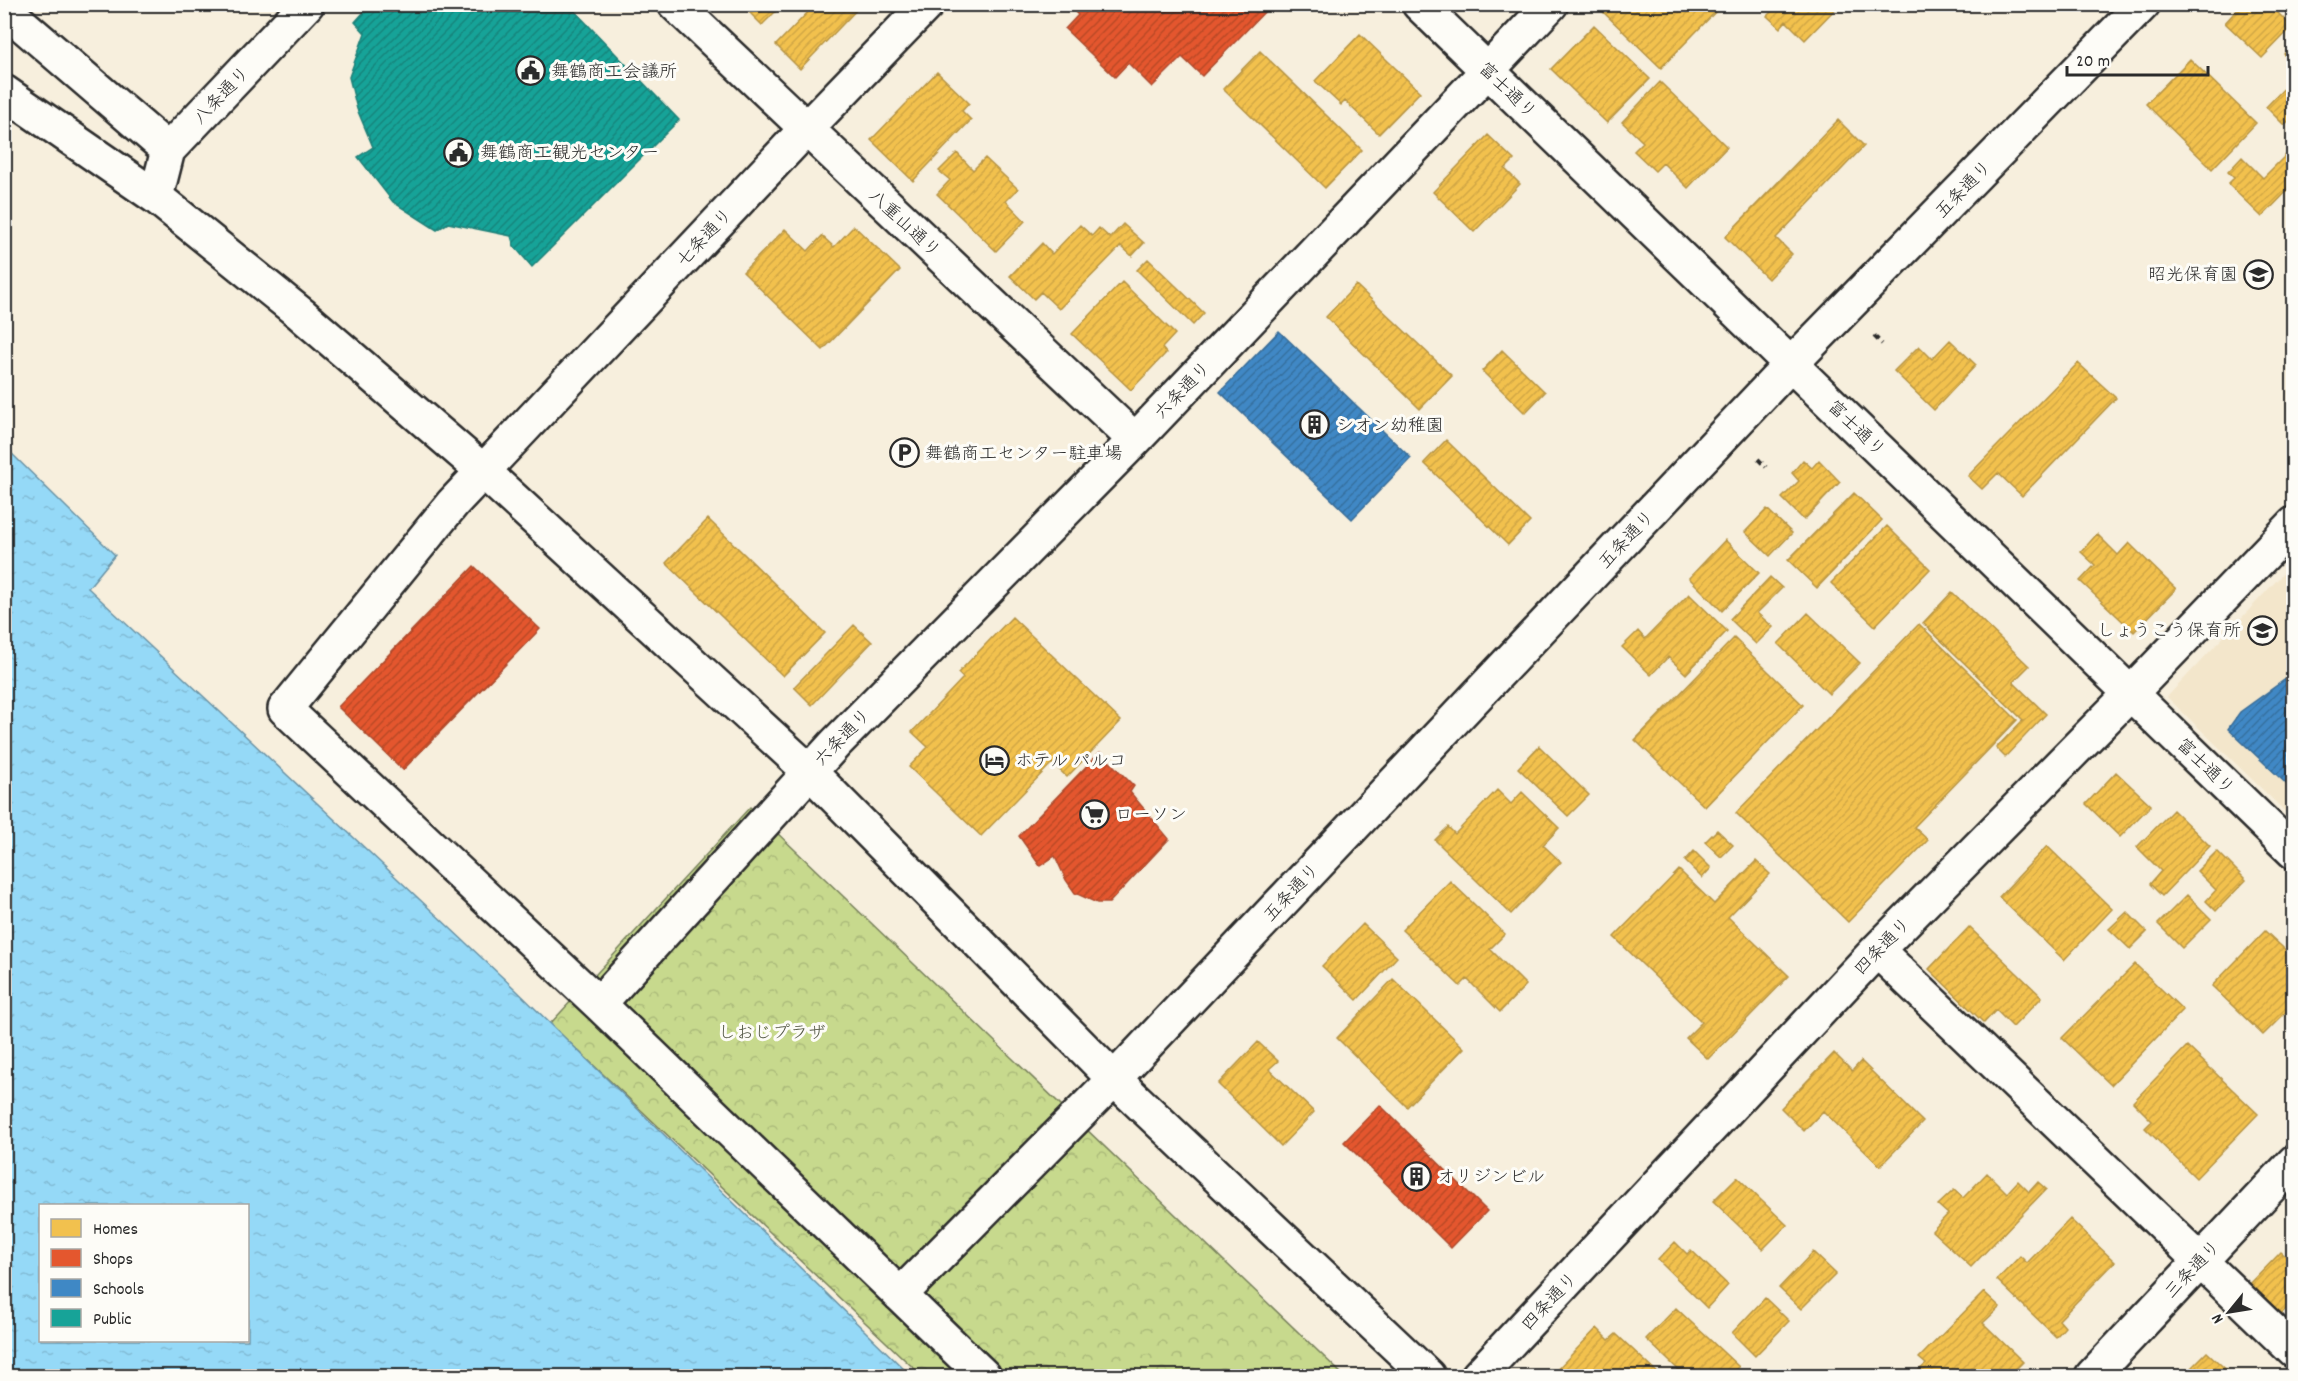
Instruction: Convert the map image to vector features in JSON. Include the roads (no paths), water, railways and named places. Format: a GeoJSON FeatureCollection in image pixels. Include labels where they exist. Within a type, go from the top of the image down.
{"type":"FeatureCollection","features":[{"type":"Feature","properties":{"kind":"street","name":"八条通り"},"geometry":{"type":"LineString","coordinates":[[156,196],[168,150],[307,4]]}},
{"type":"Feature","properties":{"kind":"street","name":"八重山通り"},"geometry":{"type":"LineString","coordinates":[[675,4],[1135,440]]}},
{"type":"Feature","properties":{"kind":"street","name":"七条通り"},"geometry":{"type":"LineString","coordinates":[[598,1004],[285,709],[453,503],[927,4]]}},
{"type":"Feature","properties":{"kind":"street","name":"富士通り"},"geometry":{"type":"LineString","coordinates":[[1419,4],[2294,852]]}},
{"type":"Feature","properties":{"kind":"street","name":"六条通り"},"geometry":{"type":"LineString","coordinates":[[598,1004],[809,771],[1135,440],[1551,4]]}},
{"type":"Feature","properties":{"kind":"street","name":"五条通り"},"geometry":{"type":"LineString","coordinates":[[900,1295],[1114,1079],[1791,364],[2143,4]]}},
{"type":"Feature","properties":{"kind":"street"},"geometry":{"type":"LineString","coordinates":[[4,9],[168,150]]}},
{"type":"Feature","properties":{"kind":"street"},"geometry":{"type":"LineString","coordinates":[[4,92],[156,196],[301,314],[483,471],[809,771],[1114,1079],[1428,1377]]}},
{"type":"Feature","properties":{"kind":"street","name":"四条通り"},"geometry":{"type":"LineString","coordinates":[[1478,1377],[1877,950],[2294,524]]}},
{"type":"Feature","properties":{"kind":"street"},"geometry":{"type":"LineString","coordinates":[[1877,950],[2294,1351]]}},
{"type":"Feature","properties":{"kind":"street"},"geometry":{"type":"LineString","coordinates":[[598,1004],[984,1377]]}},
{"type":"Feature","properties":{"kind":"street","name":"三条通り"},"geometry":{"type":"LineString","coordinates":[[2092,1377],[2200,1259],[2294,1162]]}},
{"type":"Feature","properties":{"kind":"water"},"geometry":{"type":"Polygon","coordinates":[[[5,447],[115,555],[88,588],[515,989],[911,1376],[5,1376],[5,447]]]}},
{"type":"Feature","properties":{"kind":"place","name":"舞鶴商工会議所"},"geometry":{"type":"Point","coordinates":[530,71]}},
{"type":"Feature","properties":{"kind":"place","name":"舞鶴商工観光センター"},"geometry":{"type":"Point","coordinates":[459,152]}},
{"type":"Feature","properties":{"kind":"place","name":"昭光保育園"},"geometry":{"type":"Point","coordinates":[2259,274]}},
{"type":"Feature","properties":{"kind":"place","name":"シオン幼稚園"},"geometry":{"type":"Point","coordinates":[1315,425]}},
{"type":"Feature","properties":{"kind":"place","name":"舞鶴商工センター駐車場"},"geometry":{"type":"Point","coordinates":[904,453]}},
{"type":"Feature","properties":{"kind":"place","name":"しょうこう保育所"},"geometry":{"type":"Point","coordinates":[2262,630]}},
{"type":"Feature","properties":{"kind":"place","name":"ホテル パルコ"},"geometry":{"type":"Point","coordinates":[994,760]}},
{"type":"Feature","properties":{"kind":"place","name":"ローソン"},"geometry":{"type":"Point","coordinates":[1094,814]}},
{"type":"Feature","properties":{"kind":"place","name":"オリジンビル"},"geometry":{"type":"Point","coordinates":[1416,1176]}},
{"type":"Feature","properties":{"kind":"park label","name":"しおじプラザ"},"geometry":{"type":"Point","coordinates":[772,1032]}}]}
